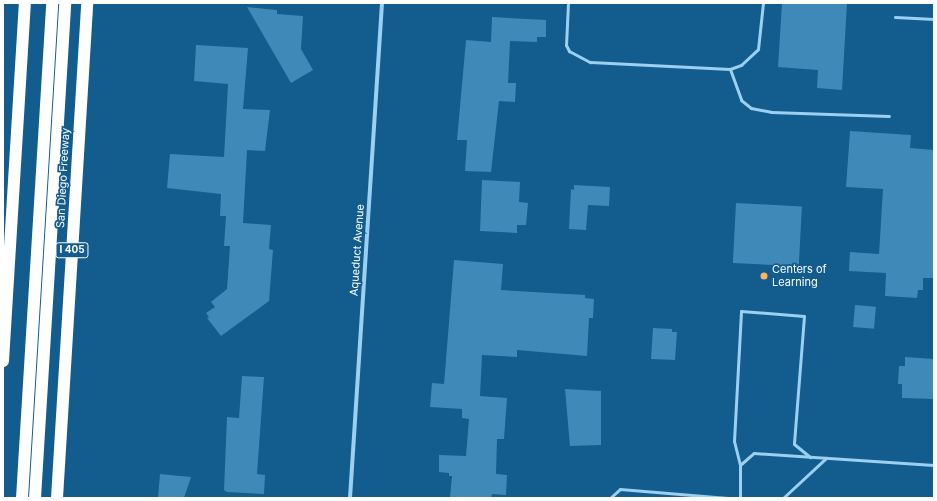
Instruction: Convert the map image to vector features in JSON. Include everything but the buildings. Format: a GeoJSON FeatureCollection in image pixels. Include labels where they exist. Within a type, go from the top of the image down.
{"type":"FeatureCollection","features":[{"type":"Feature","properties":{"kind":"highway"},"geometry":{"type":"LineString","coordinates":[[3,361],[25,3]]}},
{"type":"Feature","properties":{"kind":"highway"},"geometry":{"type":"LineString","coordinates":[[22,498],[52,3]]}},
{"type":"Feature","properties":{"kind":"highway"},"geometry":{"type":"LineString","coordinates":[[35,498],[64,3]]}},
{"type":"Feature","properties":{"kind":"highway","name":"San Diego Freeway"},"geometry":{"type":"LineString","coordinates":[[57,498],[87,3]]}},
{"type":"Feature","properties":{"kind":"street","name":"Aqueduct Avenue"},"geometry":{"type":"LineString","coordinates":[[350,498],[382,3]]}},
{"type":"Feature","properties":{"kind":"lane"},"geometry":{"type":"LineString","coordinates":[[568,3],[566,45],[569,51],[590,62],[730,69],[741,65],[758,49],[763,3]]}},
{"type":"Feature","properties":{"kind":"lane"},"geometry":{"type":"LineString","coordinates":[[895,17],[934,19]]}},
{"type":"Feature","properties":{"kind":"lane"},"geometry":{"type":"LineString","coordinates":[[730,69],[741,100],[751,108],[772,112],[889,116]]}},
{"type":"Feature","properties":{"kind":"lane"},"geometry":{"type":"LineString","coordinates":[[740,498],[740,465],[734,441],[740,311],[804,316],[794,444],[810,457]]}},
{"type":"Feature","properties":{"kind":"lane"},"geometry":{"type":"LineString","coordinates":[[740,465],[754,453],[934,465]]}},
{"type":"Feature","properties":{"kind":"lane"},"geometry":{"type":"LineString","coordinates":[[783,498],[826,458]]}},
{"type":"Feature","properties":{"kind":"lane"},"geometry":{"type":"LineString","coordinates":[[610,498],[620,489],[728,498]]}},
{"type":"Feature","properties":{"kind":"place","name":"Centers of Learning"},"geometry":{"type":"Point","coordinates":[764,276]}}]}
